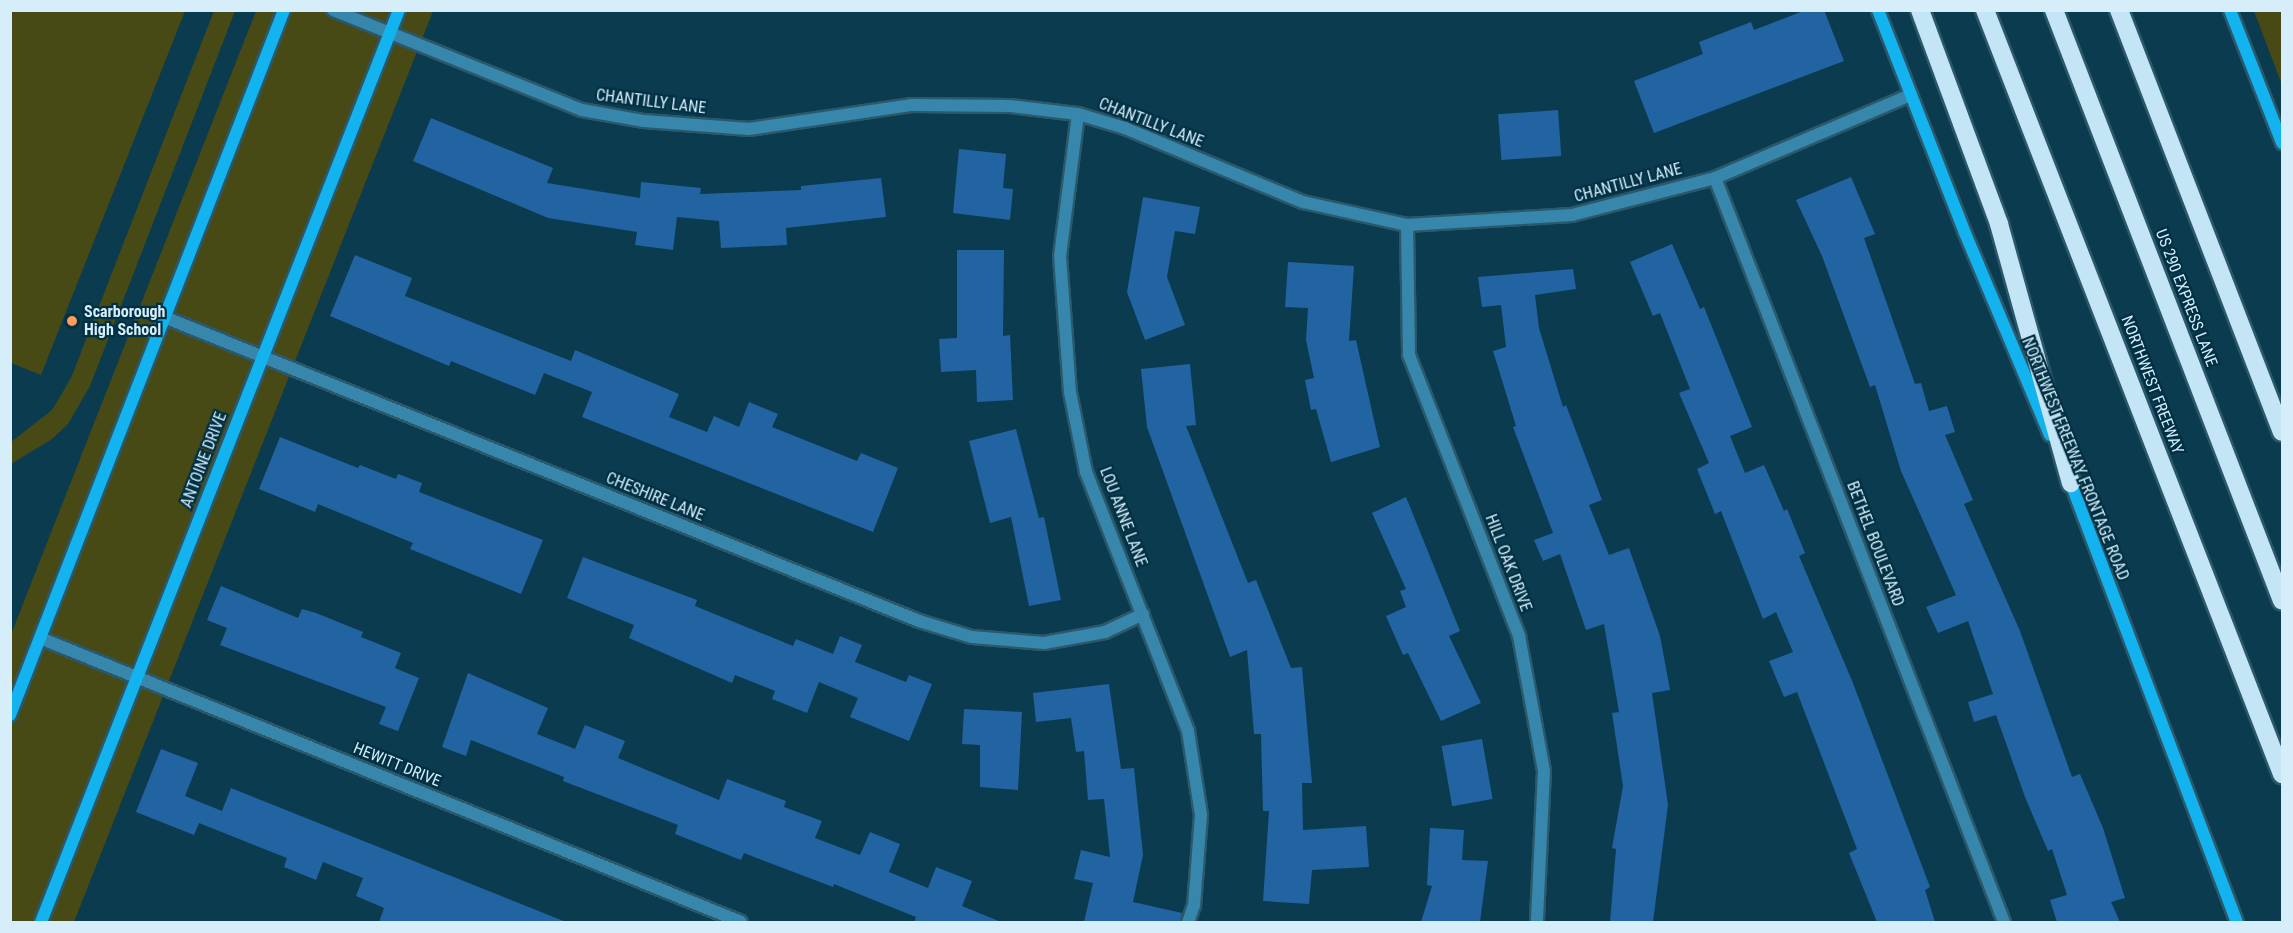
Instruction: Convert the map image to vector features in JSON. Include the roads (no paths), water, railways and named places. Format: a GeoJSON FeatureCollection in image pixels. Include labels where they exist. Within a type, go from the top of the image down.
{"type":"FeatureCollection","features":[{"type":"Feature","properties":{"kind":"highway"},"geometry":{"type":"LineString","coordinates":[[1920,10],[1999,224],[2071,483]]}},
{"type":"Feature","properties":{"kind":"highway","name":"NORTHWEST FREEWAY"},"geometry":{"type":"LineString","coordinates":[[1985,10],[2283,774]]}},
{"type":"Feature","properties":{"kind":"highway","name":"US 290 EXPRESS LANE"},"geometry":{"type":"LineString","coordinates":[[2054,10],[2283,601]]}},
{"type":"Feature","properties":{"kind":"highway"},"geometry":{"type":"LineString","coordinates":[[2119,10],[2283,432]]}},
{"type":"Feature","properties":{"kind":"main road"},"geometry":{"type":"LineString","coordinates":[[10,715],[284,10]]}},
{"type":"Feature","properties":{"kind":"main road","name":"ANTOINE DRIVE"},"geometry":{"type":"LineString","coordinates":[[41,922],[399,10]]}},
{"type":"Feature","properties":{"kind":"main road","name":"NORTHWEST FREEWAY FRONTAGE ROAD"},"geometry":{"type":"LineString","coordinates":[[1878,10],[2071,483],[2237,922]]}},
{"type":"Feature","properties":{"kind":"main road"},"geometry":{"type":"LineString","coordinates":[[2230,10],[2283,142]]}},
{"type":"Feature","properties":{"kind":"street","name":"CHANTILLY LANE"},"geometry":{"type":"LineString","coordinates":[[333,10],[582,110],[644,121],[749,129],[912,105],[1010,106],[1078,114],[1125,128],[1303,202],[1407,225],[1572,215],[1715,177],[1911,95]]}},
{"type":"Feature","properties":{"kind":"street","name":"LOU ANNE LANE"},"geometry":{"type":"LineString","coordinates":[[1078,114],[1060,256],[1070,392],[1086,472],[1188,731],[1201,815],[1194,905],[1188,922]]}},
{"type":"Feature","properties":{"kind":"street","name":"BETHEL BOULEVARD"},"geometry":{"type":"LineString","coordinates":[[1715,177],[2004,922]]}},
{"type":"Feature","properties":{"kind":"street","name":"HILL OAK DRIVE"},"geometry":{"type":"LineString","coordinates":[[1407,225],[1409,355],[1519,636],[1544,771],[1537,922]]}},
{"type":"Feature","properties":{"kind":"street","name":"CHESHIRE LANE"},"geometry":{"type":"LineString","coordinates":[[164,317],[919,621],[972,637],[1044,643],[1105,632],[1143,614]]}},
{"type":"Feature","properties":{"kind":"street","name":"HEWITT DRIVE"},"geometry":{"type":"LineString","coordinates":[[40,638],[741,922]]}},
{"type":"Feature","properties":{"kind":"place","name":"Scarborough High School"},"geometry":{"type":"Point","coordinates":[72,321]}}]}
